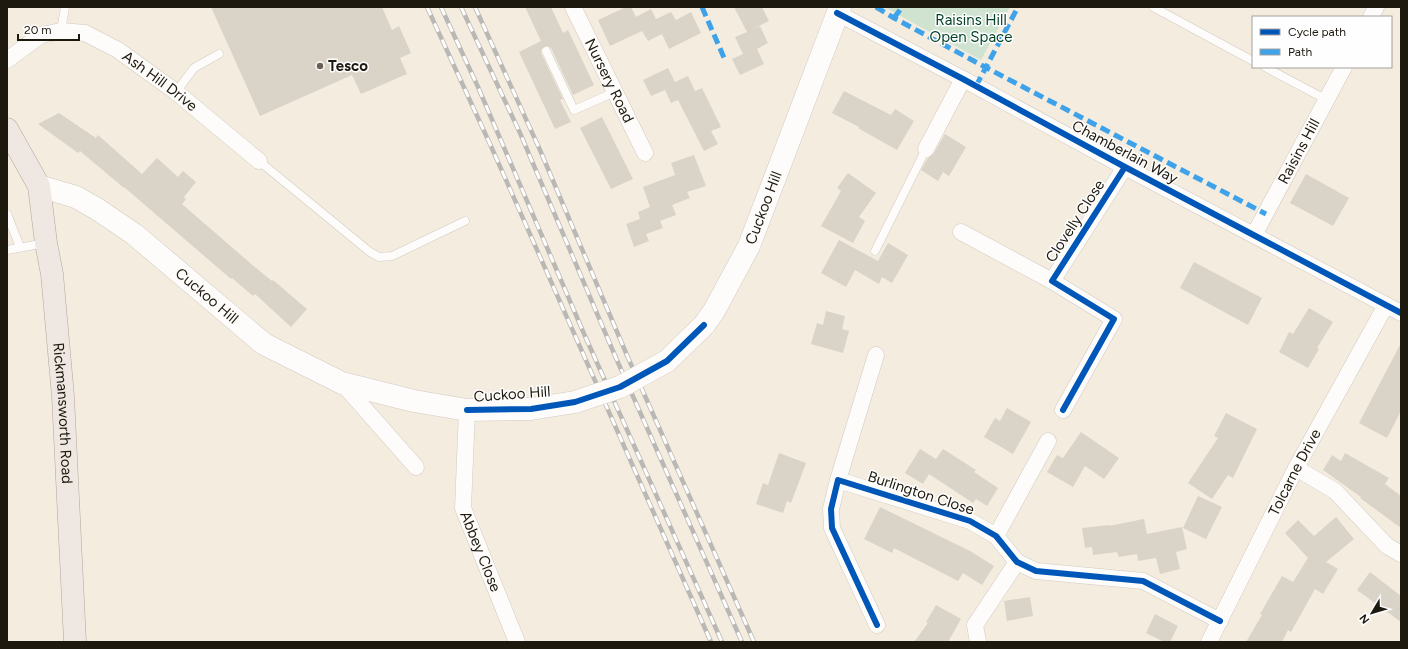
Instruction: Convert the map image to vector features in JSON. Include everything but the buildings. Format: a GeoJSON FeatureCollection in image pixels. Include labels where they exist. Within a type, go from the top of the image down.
{"type":"FeatureCollection","features":[{"type":"Feature","properties":{"kind":"main road","name":"Cuckoo Hill"},"geometry":{"type":"LineString","coordinates":[[39,186],[76,197],[96,209],[134,234],[264,344],[342,383],[414,401],[467,410],[531,409],[575,402],[620,386],[667,361],[704,325],[714,311],[749,246],[838,10]]}},
{"type":"Feature","properties":{"kind":"main road"},"geometry":{"type":"LineString","coordinates":[[7,129],[39,186]]}},
{"type":"Feature","properties":{"kind":"main road","name":"Rickmansworth Road"},"geometry":{"type":"LineString","coordinates":[[39,186],[46,243],[52,274],[63,396],[75,642]]}},
{"type":"Feature","properties":{"kind":"street","name":"Nursery Road"},"geometry":{"type":"LineString","coordinates":[[573,7],[645,153]]}},
{"type":"Feature","properties":{"kind":"street"},"geometry":{"type":"LineString","coordinates":[[1372,16],[1376,7]]}},
{"type":"Feature","properties":{"kind":"street","name":"Chamberlain Way"},"geometry":{"type":"LineString","coordinates":[[838,10],[1125,167],[1401,313]]}},
{"type":"Feature","properties":{"kind":"street","name":"Ash Hill Drive"},"geometry":{"type":"LineString","coordinates":[[7,60],[41,35],[61,31],[85,32],[118,50],[176,92],[260,161]]}},
{"type":"Feature","properties":{"kind":"street","name":"Raisins Hill"},"geometry":{"type":"LineString","coordinates":[[1254,235],[1343,68]]}},
{"type":"Feature","properties":{"kind":"street"},"geometry":{"type":"LineString","coordinates":[[926,149],[964,79]]}},
{"type":"Feature","properties":{"kind":"street","name":"Clovelly Close"},"geometry":{"type":"LineString","coordinates":[[1052,281],[1125,167]]}},
{"type":"Feature","properties":{"kind":"street","name":"Clovelly Close"},"geometry":{"type":"LineString","coordinates":[[961,232],[1052,281],[1114,319],[1063,410]]}},
{"type":"Feature","properties":{"kind":"street","name":"Tolcarne Drive"},"geometry":{"type":"LineString","coordinates":[[1209,642],[1296,468],[1386,305]]}},
{"type":"Feature","properties":{"kind":"street"},"geometry":{"type":"LineString","coordinates":[[876,355],[838,480],[831,509],[832,528],[876,625]]}},
{"type":"Feature","properties":{"kind":"street"},"geometry":{"type":"LineString","coordinates":[[342,383],[416,467]]}},
{"type":"Feature","properties":{"kind":"street","name":"Abbey Close"},"geometry":{"type":"LineString","coordinates":[[467,410],[463,508],[517,642]]}},
{"type":"Feature","properties":{"kind":"street"},"geometry":{"type":"LineString","coordinates":[[996,536],[1048,441]]}},
{"type":"Feature","properties":{"kind":"street"},"geometry":{"type":"LineString","coordinates":[[1296,468],[1335,491],[1387,546],[1401,554]]}},
{"type":"Feature","properties":{"kind":"street","name":"Burlington Close"},"geometry":{"type":"LineString","coordinates":[[838,480],[970,521],[996,536],[1017,562],[1036,571],[1143,580],[1220,621]]}},
{"type":"Feature","properties":{"kind":"street"},"geometry":{"type":"LineString","coordinates":[[978,642],[975,625],[1017,562]]}},
{"type":"Feature","properties":{"kind":"lane"},"geometry":{"type":"LineString","coordinates":[[61,31],[65,7]]}},
{"type":"Feature","properties":{"kind":"lane"},"geometry":{"type":"LineString","coordinates":[[1153,7],[1165,10],[1252,60]]}},
{"type":"Feature","properties":{"kind":"lane"},"geometry":{"type":"LineString","coordinates":[[546,51],[574,110],[615,92]]}},
{"type":"Feature","properties":{"kind":"lane"},"geometry":{"type":"LineString","coordinates":[[176,92],[194,68],[219,54]]}},
{"type":"Feature","properties":{"kind":"lane"},"geometry":{"type":"LineString","coordinates":[[1267,68],[1326,100]]}},
{"type":"Feature","properties":{"kind":"lane"},"geometry":{"type":"LineString","coordinates":[[875,251],[926,149]]}},
{"type":"Feature","properties":{"kind":"lane"},"geometry":{"type":"LineString","coordinates":[[260,161],[370,252],[379,257],[392,256],[465,221]]}},
{"type":"Feature","properties":{"kind":"lane"},"geometry":{"type":"LineString","coordinates":[[7,214],[20,248]]}},
{"type":"Feature","properties":{"kind":"lane"},"geometry":{"type":"LineString","coordinates":[[7,250],[46,243]]}},
{"type":"Feature","properties":{"kind":"green space","name":"Raisins Hill Open Space"},"geometry":{"type":"Polygon","coordinates":[[[884,7],[1010,7],[981,60],[884,7]]]}},
{"type":"Feature","properties":{"kind":"railway"},"geometry":{"type":"LineString","coordinates":[[427,7],[490,144],[711,642]]}},
{"type":"Feature","properties":{"kind":"railway"},"geometry":{"type":"LineString","coordinates":[[441,7],[478,87],[585,336],[722,642]]}},
{"type":"Feature","properties":{"kind":"railway"},"geometry":{"type":"LineString","coordinates":[[461,7],[520,133],[616,358],[742,642]]}},
{"type":"Feature","properties":{"kind":"railway"},"geometry":{"type":"LineString","coordinates":[[475,7],[540,150],[626,353],[754,642]]}},
{"type":"Feature","properties":{"kind":"marked path"},"geometry":{"type":"LineString","coordinates":[[702,7],[725,60]]}},
{"type":"Feature","properties":{"kind":"marked path"},"geometry":{"type":"LineString","coordinates":[[876,7],[985,67],[1266,214]]}},
{"type":"Feature","properties":{"kind":"marked path"},"geometry":{"type":"LineString","coordinates":[[894,18],[902,7]]}},
{"type":"Feature","properties":{"kind":"marked path"},"geometry":{"type":"LineString","coordinates":[[976,86],[1018,7]]}},
{"type":"Feature","properties":{"kind":"cycle path"},"geometry":{"type":"LineString","coordinates":[[837,13],[1401,313]]}},
{"type":"Feature","properties":{"kind":"cycle path"},"geometry":{"type":"LineString","coordinates":[[1063,410],[1114,319],[1052,281],[1125,167]]}},
{"type":"Feature","properties":{"kind":"cycle path"},"geometry":{"type":"LineString","coordinates":[[467,410],[531,409],[575,402],[620,387],[667,361],[704,325]]}},
{"type":"Feature","properties":{"kind":"cycle path"},"geometry":{"type":"LineString","coordinates":[[877,625],[832,528],[831,509],[838,480],[970,521],[996,536],[1017,562],[1036,571],[1143,581],[1220,621]]}},
{"type":"Feature","properties":{"kind":"place","name":"Tesco"},"geometry":{"type":"Point","coordinates":[320,66]}}]}
